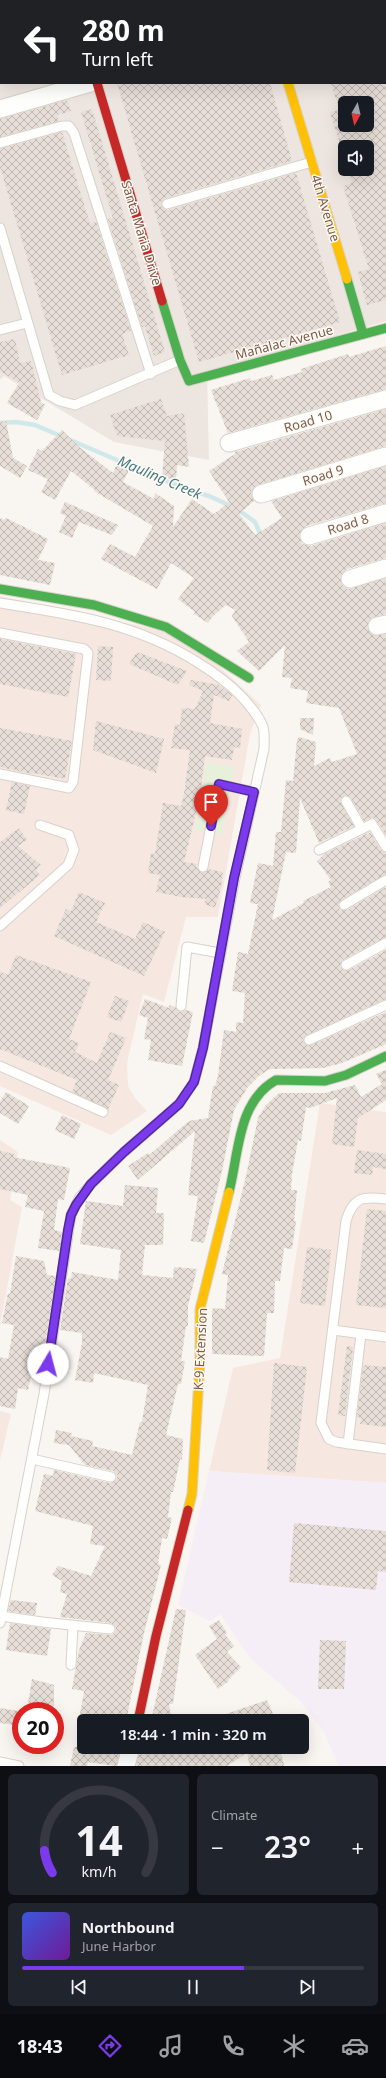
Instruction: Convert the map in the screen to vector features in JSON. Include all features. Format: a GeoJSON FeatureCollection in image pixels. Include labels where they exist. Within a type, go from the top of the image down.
{"type":"FeatureCollection","features":[{"type":"Feature","properties":{"kind":"street"},"geometry":{"type":"LineString","coordinates":[[0,109],[87,84]]}},
{"type":"Feature","properties":{"kind":"street","name":"Santa Maria Drive"},"geometry":{"type":"LineString","coordinates":[[97,84],[180,360],[189,381]]}},
{"type":"Feature","properties":{"kind":"street","name":"4th Avenue"},"geometry":{"type":"LineString","coordinates":[[288,84],[363,334]]}},
{"type":"Feature","properties":{"kind":"street","name":"Mañalac Avenue"},"geometry":{"type":"LineString","coordinates":[[189,381],[386,328]]}},
{"type":"Feature","properties":{"kind":"street","name":"Road 10"},"geometry":{"type":"LineString","coordinates":[[229,443],[386,399]]}},
{"type":"Feature","properties":{"kind":"street","name":"Road 9"},"geometry":{"type":"LineString","coordinates":[[260,494],[386,456]]}},
{"type":"Feature","properties":{"kind":"street","name":"Road 8"},"geometry":{"type":"LineString","coordinates":[[309,536],[386,513]]}},
{"type":"Feature","properties":{"kind":"street"},"geometry":{"type":"LineString","coordinates":[[350,579],[386,568]]}},
{"type":"Feature","properties":{"kind":"street"},"geometry":{"type":"LineString","coordinates":[[0,590],[94,605],[166,627],[249,678]]}},
{"type":"Feature","properties":{"kind":"street","name":"K-9 Extension"},"geometry":{"type":"LineString","coordinates":[[139,1714],[156,1636],[192,1494],[200,1361],[200,1309],[234,1174],[246,1113],[256,1097],[268,1084],[276,1080],[325,1081],[346,1075],[386,1056]]}},
{"type":"Feature","properties":{"kind":"street"},"geometry":{"type":"LineString","coordinates":[[126,1766],[129,1754]]}},
{"type":"Feature","properties":{"kind":"lane"},"geometry":{"type":"LineString","coordinates":[[0,143],[62,126],[69,126],[74,133],[151,374]]}},
{"type":"Feature","properties":{"kind":"lane"},"geometry":{"type":"LineString","coordinates":[[167,204],[312,162]]}},
{"type":"Feature","properties":{"kind":"lane"},"geometry":{"type":"LineString","coordinates":[[1,232],[49,395],[60,401],[76,405],[151,374],[180,360]]}},
{"type":"Feature","properties":{"kind":"lane"},"geometry":{"type":"LineString","coordinates":[[0,330],[27,323]]}},
{"type":"Feature","properties":{"kind":"lane"},"geometry":{"type":"LineString","coordinates":[[0,603],[79,616],[122,626],[175,648],[218,675],[236,690],[251,707],[263,728],[264,749],[234,878],[203,1048],[194,1082],[179,1104],[124,1152],[91,1184],[80,1197],[71,1215],[44,1394],[1,1619],[110,1629]]}},
{"type":"Feature","properties":{"kind":"lane"},"geometry":{"type":"LineString","coordinates":[[0,633],[84,649],[88,653],[73,782],[69,788],[0,774]]}},
{"type":"Feature","properties":{"kind":"lane"},"geometry":{"type":"LineString","coordinates":[[203,867],[219,784],[254,792]]}},
{"type":"Feature","properties":{"kind":"lane"},"geometry":{"type":"LineString","coordinates":[[346,801],[362,829]]}},
{"type":"Feature","properties":{"kind":"lane"},"geometry":{"type":"LineString","coordinates":[[319,850],[372,824],[386,847]]}},
{"type":"Feature","properties":{"kind":"lane"},"geometry":{"type":"LineString","coordinates":[[0,926],[68,865],[74,850],[70,835],[40,825]]}},
{"type":"Feature","properties":{"kind":"lane"},"geometry":{"type":"LineString","coordinates":[[344,905],[386,880]]}},
{"type":"Feature","properties":{"kind":"lane"},"geometry":{"type":"LineString","coordinates":[[346,965],[386,943]]}},
{"type":"Feature","properties":{"kind":"lane"},"geometry":{"type":"LineString","coordinates":[[181,1006],[187,947],[220,953]]}},
{"type":"Feature","properties":{"kind":"lane"},"geometry":{"type":"LineString","coordinates":[[309,1040],[386,1005]]}},
{"type":"Feature","properties":{"kind":"lane"},"geometry":{"type":"LineString","coordinates":[[0,1066],[103,1112]]}},
{"type":"Feature","properties":{"kind":"lane"},"geometry":{"type":"LineString","coordinates":[[386,1199],[364,1198],[355,1202],[349,1210],[346,1221],[322,1424],[329,1438],[348,1444],[386,1449]]}},
{"type":"Feature","properties":{"kind":"lane"},"geometry":{"type":"LineString","coordinates":[[333,1330],[386,1337]]}},
{"type":"Feature","properties":{"kind":"lane"},"geometry":{"type":"LineString","coordinates":[[348,1444],[361,1334]]}},
{"type":"Feature","properties":{"kind":"lane"},"geometry":{"type":"LineString","coordinates":[[32,1459],[111,1477]]}},
{"type":"Feature","properties":{"kind":"lane"},"geometry":{"type":"LineString","coordinates":[[71,1665],[73,1626]]}},
{"type":"Feature","properties":{"kind":"lane"},"geometry":{"type":"LineString","coordinates":[[0,1762],[19,1766]]}},
{"type":"Feature","properties":{"kind":"shaded area"},"geometry":{"type":"Polygon","coordinates":[[[0,84],[386,84],[386,321],[207,373],[209,460],[114,442],[4,376],[0,380],[0,84]]]}},
{"type":"Feature","properties":{"kind":"shaded area"},"geometry":{"type":"Polygon","coordinates":[[[0,596],[164,631],[214,662],[261,705],[250,734],[218,917],[186,917],[164,1002],[143,994],[127,1063],[128,1086],[135,1098],[147,1111],[111,1135],[0,1086],[0,596]]]}},
{"type":"Feature","properties":{"kind":"shaded area"},"geometry":{"type":"Polygon","coordinates":[[[320,1103],[386,1112],[386,1483],[209,1471],[233,1368],[280,1358],[320,1103]]]}},
{"type":"Feature","properties":{"kind":"shaded area"},"geometry":{"type":"Polygon","coordinates":[[[0,1140],[18,1152],[10,1200],[22,1207],[0,1326],[0,1140]]]}},
{"type":"Feature","properties":{"kind":"shaded area"},"geometry":{"type":"Polygon","coordinates":[[[0,1411],[11,1414],[0,1460],[0,1411]]]}},
{"type":"Feature","properties":{"kind":"shaded area"},"geometry":{"type":"Polygon","coordinates":[[[209,1471],[386,1483],[386,1766],[339,1766],[323,1731],[301,1702],[250,1658],[220,1614],[210,1621],[178,1605],[209,1471]]]}},
{"type":"Feature","properties":{"kind":"green space"},"geometry":{"type":"Polygon","coordinates":[[[207,762],[234,767],[222,835],[195,830],[207,762]]]}},
{"type":"Feature","properties":{"kind":"building"},"geometry":{"type":"Polygon","coordinates":[[[117,84],[270,84],[292,161],[165,198],[161,202],[161,206],[165,210],[169,210],[296,173],[340,322],[199,362],[117,84]]]}},
{"type":"Feature","properties":{"kind":"building"},"geometry":{"type":"Polygon","coordinates":[[[331,84],[386,84],[386,300],[367,305],[358,272],[369,269],[343,186],[352,183],[350,176],[374,176],[374,140],[339,140],[330,112],[338,110],[338,132],[374,132],[374,96],[338,96],[338,107],[331,84]]]}},
{"type":"Feature","properties":{"kind":"building"},"geometry":{"type":"Polygon","coordinates":[[[67,100],[71,111],[57,115],[59,121],[0,137],[0,119],[67,100]]]}},
{"type":"Feature","properties":{"kind":"building"},"geometry":{"type":"Polygon","coordinates":[[[92,109],[165,352],[154,356],[145,327],[142,327],[108,219],[113,218],[81,112],[92,109]]]}},
{"type":"Feature","properties":{"kind":"building"},"geometry":{"type":"Polygon","coordinates":[[[62,132],[90,224],[96,222],[131,331],[122,334],[129,355],[62,375],[0,167],[0,149],[62,132]]]}},
{"type":"Feature","properties":{"kind":"building"},"geometry":{"type":"Polygon","coordinates":[[[15,339],[20,363],[31,361],[41,402],[45,405],[37,420],[7,403],[19,383],[0,371],[0,342],[15,339]]]}},
{"type":"Feature","properties":{"kind":"building"},"geometry":{"type":"Polygon","coordinates":[[[386,346],[386,389],[228,433],[211,390],[250,378],[251,381],[272,375],[274,380],[302,372],[301,369],[348,354],[349,357],[386,346]]]}},
{"type":"Feature","properties":{"kind":"building"},"geometry":{"type":"Polygon","coordinates":[[[161,399],[167,416],[184,413],[189,467],[177,465],[176,479],[162,478],[165,441],[117,436],[110,415],[161,399]]]}},
{"type":"Feature","properties":{"kind":"building"},"geometry":{"type":"Polygon","coordinates":[[[386,409],[386,446],[258,485],[251,492],[254,501],[239,514],[255,535],[282,518],[271,501],[386,466],[386,503],[306,526],[299,534],[302,544],[311,546],[386,523],[386,558],[347,569],[340,577],[343,586],[348,589],[386,578],[386,614],[371,618],[367,628],[374,635],[386,634],[386,835],[375,819],[372,818],[364,821],[351,798],[346,795],[341,798],[340,801],[354,826],[319,843],[300,798],[296,853],[286,852],[272,920],[304,903],[303,901],[331,887],[328,882],[331,880],[317,861],[324,854],[370,832],[381,850],[386,853],[386,874],[341,900],[338,905],[341,910],[347,910],[386,887],[386,937],[343,960],[340,965],[343,970],[349,970],[386,950],[386,999],[307,1035],[303,1040],[306,1045],[311,1045],[386,1012],[386,1044],[342,1063],[323,1068],[270,1069],[260,1075],[247,1088],[234,1110],[222,1171],[204,1243],[191,1241],[198,1196],[188,1195],[195,1131],[138,1180],[128,1166],[148,1153],[149,1155],[189,1121],[208,1118],[213,1086],[215,1086],[218,1076],[224,1030],[236,1032],[236,1022],[243,1023],[245,993],[232,991],[238,952],[248,954],[258,904],[250,903],[258,863],[273,866],[276,832],[281,832],[286,780],[293,781],[297,740],[299,737],[316,742],[314,766],[330,758],[332,762],[357,754],[339,708],[306,703],[308,691],[290,688],[292,678],[282,677],[285,645],[259,671],[237,651],[249,642],[232,616],[235,610],[226,605],[213,616],[208,623],[194,614],[195,612],[178,599],[194,578],[171,563],[157,589],[101,559],[110,544],[135,557],[153,526],[94,491],[95,490],[71,471],[55,500],[41,492],[48,479],[28,470],[38,449],[42,451],[62,430],[79,447],[113,473],[117,464],[129,470],[123,482],[154,499],[155,493],[174,506],[173,527],[192,499],[214,514],[229,502],[209,471],[235,454],[235,452],[386,409]]]}},
{"type":"Feature","properties":{"kind":"building"},"geometry":{"type":"Polygon","coordinates":[[[6,421],[13,458],[27,466],[20,478],[0,466],[0,422],[6,421]]]}},
{"type":"Feature","properties":{"kind":"building"},"geometry":{"type":"Polygon","coordinates":[[[65,502],[118,525],[112,535],[79,522],[72,538],[59,532],[66,516],[60,513],[65,502]]]}},
{"type":"Feature","properties":{"kind":"building"},"geometry":{"type":"Polygon","coordinates":[[[0,518],[4,520],[6,518],[48,539],[38,560],[55,563],[50,585],[0,575],[0,518]]]}},
{"type":"Feature","properties":{"kind":"building"},"geometry":{"type":"Polygon","coordinates":[[[0,639],[76,654],[68,697],[0,684],[0,639]]]}},
{"type":"Feature","properties":{"kind":"building"},"geometry":{"type":"Polygon","coordinates":[[[98,646],[113,647],[111,681],[96,680],[98,646]]]}},
{"type":"Feature","properties":{"kind":"building"},"geometry":{"type":"Polygon","coordinates":[[[137,652],[187,671],[178,685],[129,664],[137,652]]]}},
{"type":"Feature","properties":{"kind":"building"},"geometry":{"type":"Polygon","coordinates":[[[191,680],[219,685],[232,695],[229,701],[214,695],[210,723],[242,729],[240,748],[234,747],[232,760],[205,756],[200,796],[184,862],[197,864],[196,867],[201,873],[208,869],[223,872],[221,888],[215,908],[204,904],[206,899],[181,897],[156,892],[160,875],[148,873],[151,853],[155,854],[163,803],[181,806],[184,794],[190,750],[171,748],[175,724],[180,725],[182,708],[195,709],[203,691],[189,685],[191,680]]]}},
{"type":"Feature","properties":{"kind":"building"},"geometry":{"type":"Polygon","coordinates":[[[300,718],[314,718],[313,735],[300,729],[300,718]]]}},
{"type":"Feature","properties":{"kind":"building"},"geometry":{"type":"Polygon","coordinates":[[[96,721],[164,739],[156,773],[93,750],[96,721]]]}},
{"type":"Feature","properties":{"kind":"building"},"geometry":{"type":"Polygon","coordinates":[[[0,728],[72,741],[65,779],[0,767],[0,728]]]}},
{"type":"Feature","properties":{"kind":"building"},"geometry":{"type":"Polygon","coordinates":[[[12,782],[30,786],[24,814],[6,810],[12,782]]]}},
{"type":"Feature","properties":{"kind":"building"},"geometry":{"type":"Polygon","coordinates":[[[19,828],[27,840],[18,846],[41,865],[36,870],[40,875],[0,908],[0,842],[19,828]]]}},
{"type":"Feature","properties":{"kind":"building"},"geometry":{"type":"Polygon","coordinates":[[[79,892],[105,903],[96,922],[135,939],[143,922],[165,932],[144,976],[54,936],[66,909],[71,911],[79,892]]]}},
{"type":"Feature","properties":{"kind":"building"},"geometry":{"type":"Polygon","coordinates":[[[16,955],[91,982],[69,1039],[79,1043],[75,1052],[97,1063],[110,1032],[126,1038],[108,1080],[119,1085],[108,1109],[72,1092],[77,1080],[0,1049],[0,971],[8,975],[16,955]]]}},
{"type":"Feature","properties":{"kind":"building"},"geometry":{"type":"Polygon","coordinates":[[[115,996],[129,1001],[121,1022],[107,1017],[115,996]]]}},
{"type":"Feature","properties":{"kind":"building"},"geometry":{"type":"Polygon","coordinates":[[[145,999],[169,1008],[169,1005],[175,1007],[180,1012],[186,1010],[193,1012],[182,1066],[148,1060],[151,1040],[144,1039],[148,1018],[139,1015],[145,999]]]}},
{"type":"Feature","properties":{"kind":"building"},"geometry":{"type":"Polygon","coordinates":[[[386,1070],[386,1100],[358,1118],[354,1147],[332,1144],[337,1098],[310,1108],[306,1107],[301,1141],[298,1140],[292,1174],[291,1190],[297,1190],[294,1221],[296,1221],[292,1249],[284,1248],[280,1281],[275,1281],[274,1313],[267,1313],[264,1356],[212,1354],[212,1311],[213,1308],[225,1309],[228,1275],[222,1274],[246,1176],[258,1118],[266,1105],[279,1093],[325,1093],[355,1085],[361,1097],[382,1084],[376,1074],[386,1070]]]}},
{"type":"Feature","properties":{"kind":"building"},"geometry":{"type":"Polygon","coordinates":[[[6,1092],[29,1106],[18,1124],[0,1113],[0,1102],[6,1092]]]}},
{"type":"Feature","properties":{"kind":"building"},"geometry":{"type":"Polygon","coordinates":[[[62,1115],[81,1124],[74,1139],[55,1130],[62,1115]]]}},
{"type":"Feature","properties":{"kind":"building"},"geometry":{"type":"Polygon","coordinates":[[[357,1150],[386,1154],[386,1169],[373,1167],[372,1175],[354,1173],[357,1150]]]}},
{"type":"Feature","properties":{"kind":"building"},"geometry":{"type":"Polygon","coordinates":[[[0,1151],[14,1154],[13,1157],[70,1168],[64,1200],[58,1199],[54,1230],[62,1232],[60,1251],[38,1248],[44,1211],[25,1207],[28,1195],[0,1189],[0,1151]]]}},
{"type":"Feature","properties":{"kind":"building"},"geometry":{"type":"Polygon","coordinates":[[[125,1185],[158,1188],[156,1213],[164,1213],[163,1245],[145,1245],[142,1275],[173,1278],[174,1267],[197,1269],[188,1306],[188,1326],[186,1326],[181,1361],[185,1361],[181,1384],[178,1384],[166,1435],[183,1439],[182,1460],[180,1459],[173,1492],[171,1492],[168,1517],[172,1518],[167,1539],[162,1538],[158,1564],[161,1565],[144,1633],[127,1714],[80,1714],[84,1691],[72,1689],[79,1650],[86,1633],[112,1635],[115,1632],[116,1627],[111,1623],[60,1617],[67,1594],[60,1592],[62,1581],[52,1575],[58,1566],[91,1576],[105,1546],[90,1544],[93,1526],[35,1511],[44,1474],[53,1476],[54,1470],[110,1483],[117,1479],[117,1475],[113,1471],[85,1465],[69,1445],[54,1443],[56,1430],[72,1433],[71,1436],[93,1441],[92,1446],[132,1455],[140,1422],[142,1422],[148,1385],[94,1373],[93,1383],[75,1380],[82,1343],[82,1333],[60,1330],[68,1278],[71,1279],[72,1272],[118,1280],[121,1250],[80,1244],[86,1201],[123,1206],[125,1185]]]}},
{"type":"Feature","properties":{"kind":"building"},"geometry":{"type":"Polygon","coordinates":[[[367,1209],[386,1211],[386,1308],[356,1305],[367,1209]]]}},
{"type":"Feature","properties":{"kind":"building"},"geometry":{"type":"Polygon","coordinates":[[[307,1247],[331,1250],[325,1306],[300,1303],[307,1247]]]}},
{"type":"Feature","properties":{"kind":"building"},"geometry":{"type":"Polygon","coordinates":[[[16,1256],[44,1261],[47,1275],[56,1276],[40,1377],[31,1376],[28,1390],[18,1388],[15,1409],[0,1406],[0,1357],[8,1359],[14,1325],[2,1323],[8,1293],[10,1294],[16,1256]]]}},
{"type":"Feature","properties":{"kind":"building"},"geometry":{"type":"Polygon","coordinates":[[[347,1346],[353,1347],[345,1416],[338,1415],[347,1346]]]}},
{"type":"Feature","properties":{"kind":"building"},"geometry":{"type":"Polygon","coordinates":[[[274,1363],[307,1367],[295,1473],[267,1470],[274,1363]]]}},
{"type":"Feature","properties":{"kind":"building"},"geometry":{"type":"Polygon","coordinates":[[[363,1365],[386,1367],[386,1427],[360,1424],[361,1418],[357,1417],[363,1365]]]}},
{"type":"Feature","properties":{"kind":"building"},"geometry":{"type":"Polygon","coordinates":[[[294,1523],[386,1531],[386,1572],[378,1571],[376,1590],[289,1582],[294,1523]]]}},
{"type":"Feature","properties":{"kind":"building"},"geometry":{"type":"Polygon","coordinates":[[[11,1600],[37,1603],[35,1615],[8,1611],[11,1600]]]}},
{"type":"Feature","properties":{"kind":"building"},"geometry":{"type":"Polygon","coordinates":[[[176,1609],[186,1610],[173,1704],[169,1704],[171,1714],[153,1714],[176,1609]]]}},
{"type":"Feature","properties":{"kind":"building"},"geometry":{"type":"Polygon","coordinates":[[[219,1620],[227,1633],[225,1634],[234,1646],[227,1652],[241,1667],[228,1680],[229,1681],[218,1689],[195,1655],[217,1639],[209,1626],[219,1620]]]}},
{"type":"Feature","properties":{"kind":"building"},"geometry":{"type":"Polygon","coordinates":[[[10,1623],[51,1629],[47,1656],[6,1650],[10,1623]]]}},
{"type":"Feature","properties":{"kind":"building"},"geometry":{"type":"Polygon","coordinates":[[[320,1640],[346,1641],[344,1689],[318,1689],[320,1640]]]}},
{"type":"Feature","properties":{"kind":"building"},"geometry":{"type":"Polygon","coordinates":[[[32,1679],[54,1685],[54,1702],[28,1702],[32,1679]]]}},
{"type":"Feature","properties":{"kind":"building"},"geometry":{"type":"Polygon","coordinates":[[[267,1700],[273,1714],[226,1714],[267,1700]]]}},
{"type":"Feature","properties":{"kind":"building"},"geometry":{"type":"Polygon","coordinates":[[[0,1708],[12,1710],[12,1725],[0,1723],[0,1708]]]}},
{"type":"Feature","properties":{"kind":"building"},"geometry":{"type":"Polygon","coordinates":[[[74,1747],[77,1747],[77,1754],[119,1754],[116,1766],[88,1762],[87,1766],[70,1766],[74,1747]]]}},
{"type":"Feature","properties":{"kind":"building"},"geometry":{"type":"Polygon","coordinates":[[[139,1754],[245,1754],[227,1766],[136,1766],[139,1754]]]}},
{"type":"Feature","properties":{"kind":"building"},"geometry":{"type":"Polygon","coordinates":[[[247,1754],[281,1754],[284,1766],[250,1766],[247,1754]]]}},
{"type":"Feature","properties":{"kind":"waterway","name":"Mauling Creek"},"geometry":{"type":"LineString","coordinates":[[0,423],[16,422],[35,425],[178,486],[209,496],[231,506]]}},
{"type":"Feature","properties":{"kind":"waterway","name":"Mauling Creek"},"geometry":{"type":"LineString","coordinates":[[237,509],[255,522],[262,538]]}},
{"type":"Feature","properties":{"kind":"traffic: fast"},"geometry":{"type":"LineString","coordinates":[[347,279],[363,334]]}},
{"type":"Feature","properties":{"kind":"traffic: fast"},"geometry":{"type":"LineString","coordinates":[[162,301],[180,360],[189,381],[386,328]]}},
{"type":"Feature","properties":{"kind":"traffic: fast"},"geometry":{"type":"LineString","coordinates":[[0,589],[94,605],[166,627],[249,678]]}},
{"type":"Feature","properties":{"kind":"traffic: fast"},"geometry":{"type":"LineString","coordinates":[[229,1192],[242,1130],[254,1101],[263,1090],[276,1080],[325,1081],[346,1075],[386,1056]]}},
{"type":"Feature","properties":{"kind":"traffic: slow"},"geometry":{"type":"LineString","coordinates":[[288,84],[347,279]]}},
{"type":"Feature","properties":{"kind":"traffic: slow"},"geometry":{"type":"LineString","coordinates":[[188,1510],[192,1494],[200,1361],[200,1309],[229,1192]]}},
{"type":"Feature","properties":{"kind":"traffic: jam"},"geometry":{"type":"LineString","coordinates":[[97,84],[162,301]]}},
{"type":"Feature","properties":{"kind":"traffic: jam"},"geometry":{"type":"LineString","coordinates":[[139,1714],[156,1636],[188,1510]]}},
{"type":"Feature","properties":{"kind":"route"},"geometry":{"type":"LineString","coordinates":[[48,1364],[68,1230],[71,1215],[80,1197],[91,1184],[124,1152],[179,1104],[194,1082],[203,1048],[234,878],[254,792],[219,784],[211,826]]}}]}
